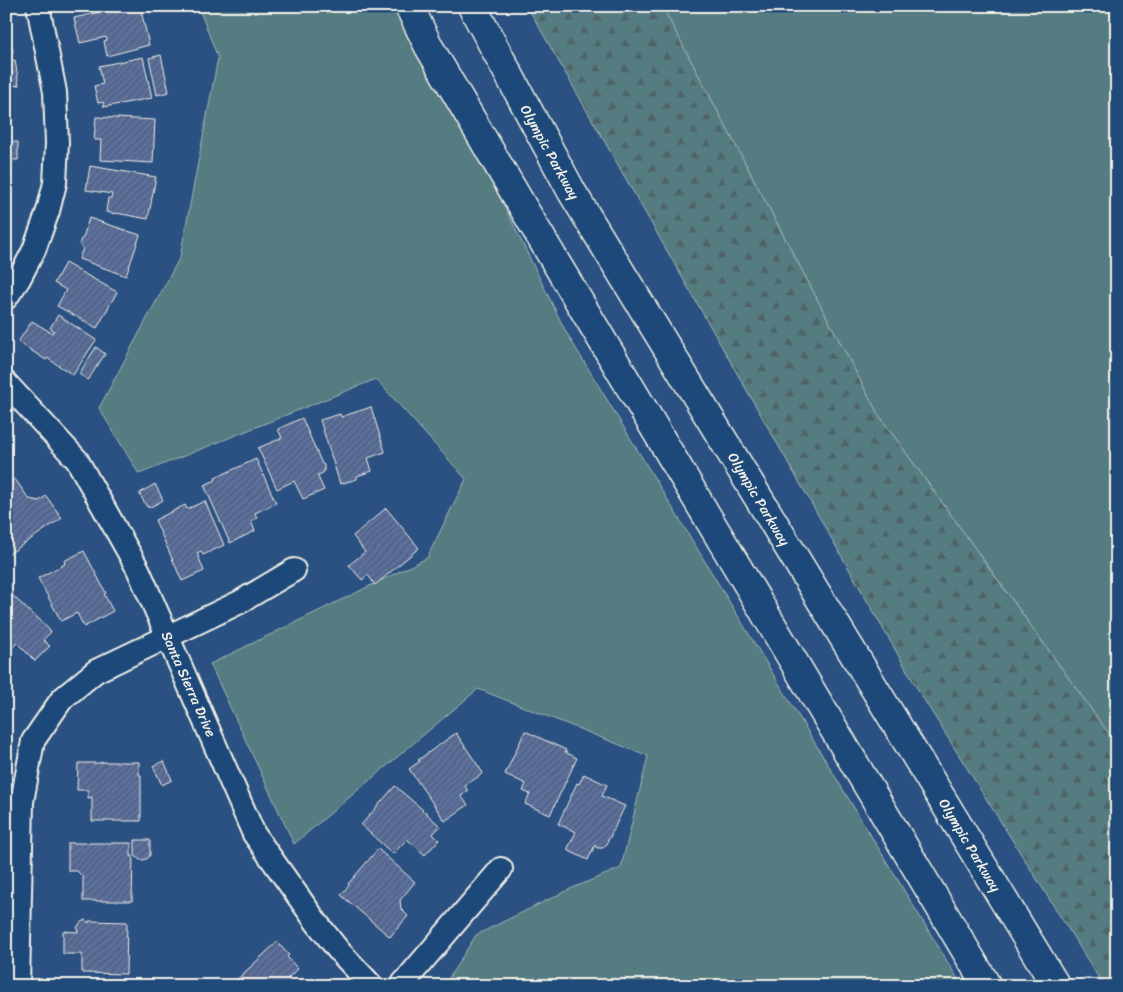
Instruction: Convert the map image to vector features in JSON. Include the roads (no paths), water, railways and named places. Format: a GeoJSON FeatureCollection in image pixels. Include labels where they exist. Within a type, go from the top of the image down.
{"type":"FeatureCollection","features":[{"type":"Feature","properties":{"kind":"main road"},"geometry":{"type":"LineString","coordinates":[[409,6],[429,47],[529,218],[987,986]]}},
{"type":"Feature","properties":{"kind":"main road","name":"Olympic Parkway"},"geometry":{"type":"LineString","coordinates":[[472,6],[577,201],[1056,986]]}},
{"type":"Feature","properties":{"kind":"street"},"geometry":{"type":"LineString","coordinates":[[6,298],[19,279],[34,250],[48,211],[55,183],[57,143],[55,92],[38,6]]}},
{"type":"Feature","properties":{"kind":"street","name":"Santa Sierra Drive"},"geometry":{"type":"LineString","coordinates":[[6,382],[78,460],[138,569],[254,834],[317,924],[338,951],[372,986]]}},
{"type":"Feature","properties":{"kind":"street"},"geometry":{"type":"LineString","coordinates":[[18,986],[22,802],[33,741],[62,699],[96,670],[240,602],[294,570]]}},
{"type":"Feature","properties":{"kind":"street"},"geometry":{"type":"LineString","coordinates":[[401,986],[501,869]]}}]}
